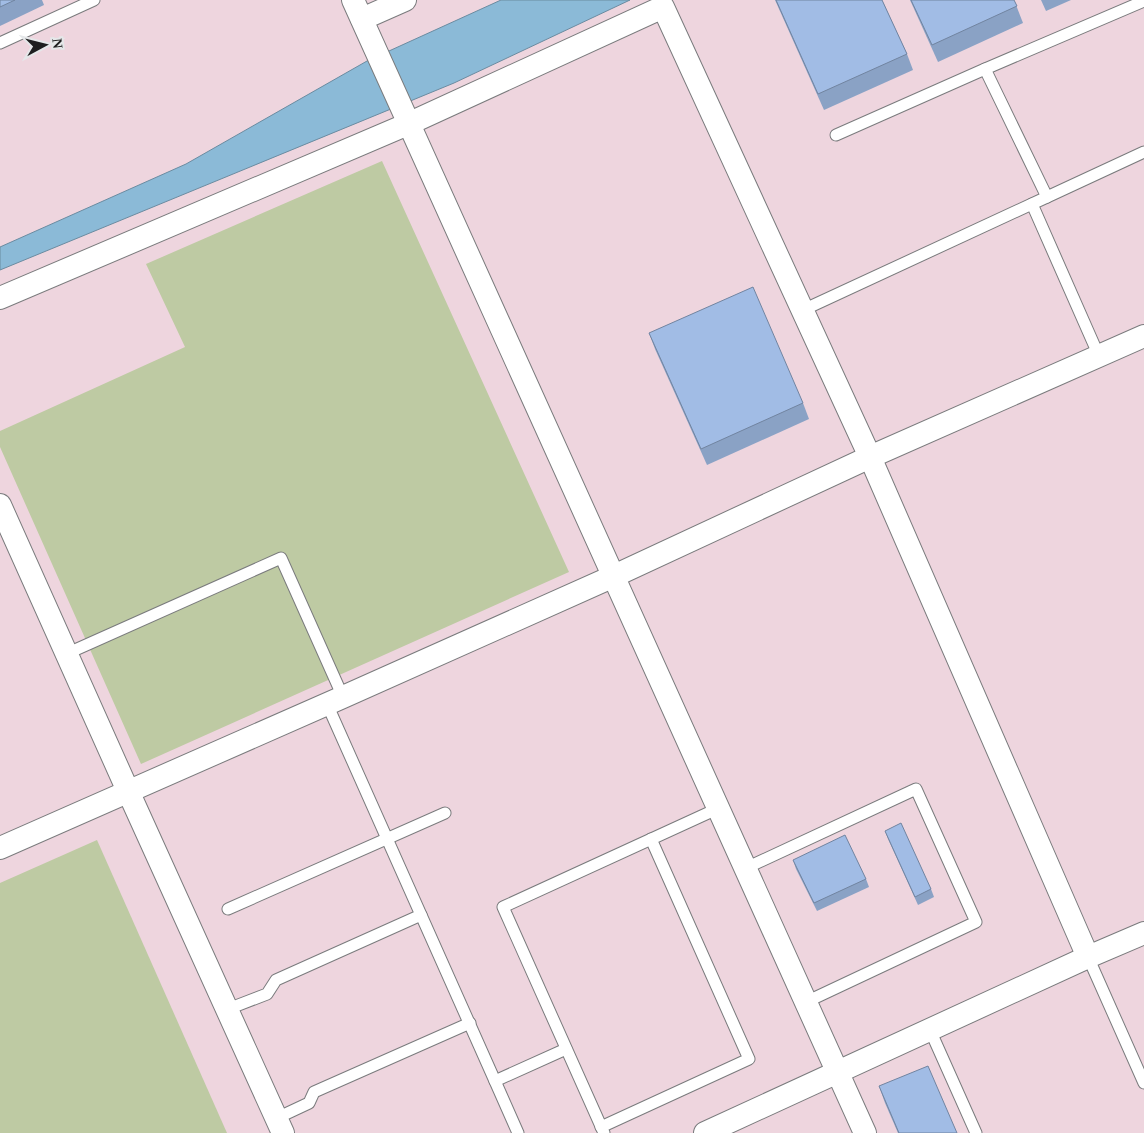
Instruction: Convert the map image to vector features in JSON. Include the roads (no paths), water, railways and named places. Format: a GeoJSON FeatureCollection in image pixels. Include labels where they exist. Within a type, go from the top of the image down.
{"type":"FeatureCollection","features":[{"type":"Feature","properties":{"kind":"street"},"geometry":{"type":"LineString","coordinates":[[405,0],[358,10],[865,1133]]}},
{"type":"Feature","properties":{"kind":"street"},"geometry":{"type":"LineString","coordinates":[[0,298],[670,3],[1088,958]]}},
{"type":"Feature","properties":{"kind":"street"},"geometry":{"type":"LineString","coordinates":[[0,848],[335,701],[614,576],[870,457],[1144,336]]}},
{"type":"Feature","properties":{"kind":"street"},"geometry":{"type":"LineString","coordinates":[[0,505],[280,1126]]}},
{"type":"Feature","properties":{"kind":"street"},"geometry":{"type":"LineString","coordinates":[[705,1133],[1144,933]]}},
{"type":"Feature","properties":{"kind":"lane"},"geometry":{"type":"LineString","coordinates":[[0,43],[94,0]]}},
{"type":"Feature","properties":{"kind":"lane"},"geometry":{"type":"LineString","coordinates":[[836,135],[1144,1]]}},
{"type":"Feature","properties":{"kind":"lane"},"geometry":{"type":"LineString","coordinates":[[985,69],[1047,197]]}},
{"type":"Feature","properties":{"kind":"lane"},"geometry":{"type":"LineString","coordinates":[[803,310],[1144,152]]}},
{"type":"Feature","properties":{"kind":"lane"},"geometry":{"type":"LineString","coordinates":[[1032,204],[1099,356]]}},
{"type":"Feature","properties":{"kind":"lane"},"geometry":{"type":"LineString","coordinates":[[66,654],[281,558],[387,839],[518,1133]]}},
{"type":"Feature","properties":{"kind":"lane"},"geometry":{"type":"LineString","coordinates":[[746,868],[916,789],[976,922],[806,1002]]}},
{"type":"Feature","properties":{"kind":"lane"},"geometry":{"type":"LineString","coordinates":[[650,839],[748,1059],[602,1130],[503,907],[650,839],[719,808]]}},
{"type":"Feature","properties":{"kind":"lane"},"geometry":{"type":"LineString","coordinates":[[228,909],[446,813]]}},
{"type":"Feature","properties":{"kind":"lane"},"geometry":{"type":"LineString","coordinates":[[228,1009],[267,994],[276,980],[422,915]]}},
{"type":"Feature","properties":{"kind":"lane"},"geometry":{"type":"LineString","coordinates":[[1088,958],[1144,1084]]}},
{"type":"Feature","properties":{"kind":"lane"},"geometry":{"type":"LineString","coordinates":[[280,1126],[309,1104],[314,1092],[470,1023]]}},
{"type":"Feature","properties":{"kind":"lane"},"geometry":{"type":"LineString","coordinates":[[930,1030],[976,1133]]}},
{"type":"Feature","properties":{"kind":"lane"},"geometry":{"type":"LineString","coordinates":[[495,1081],[566,1049]]}},
{"type":"Feature","properties":{"kind":"water"},"geometry":{"type":"Polygon","coordinates":[[[501,0],[630,0],[454,83],[0,270],[0,247],[186,164],[367,61],[501,0]]]}}]}
